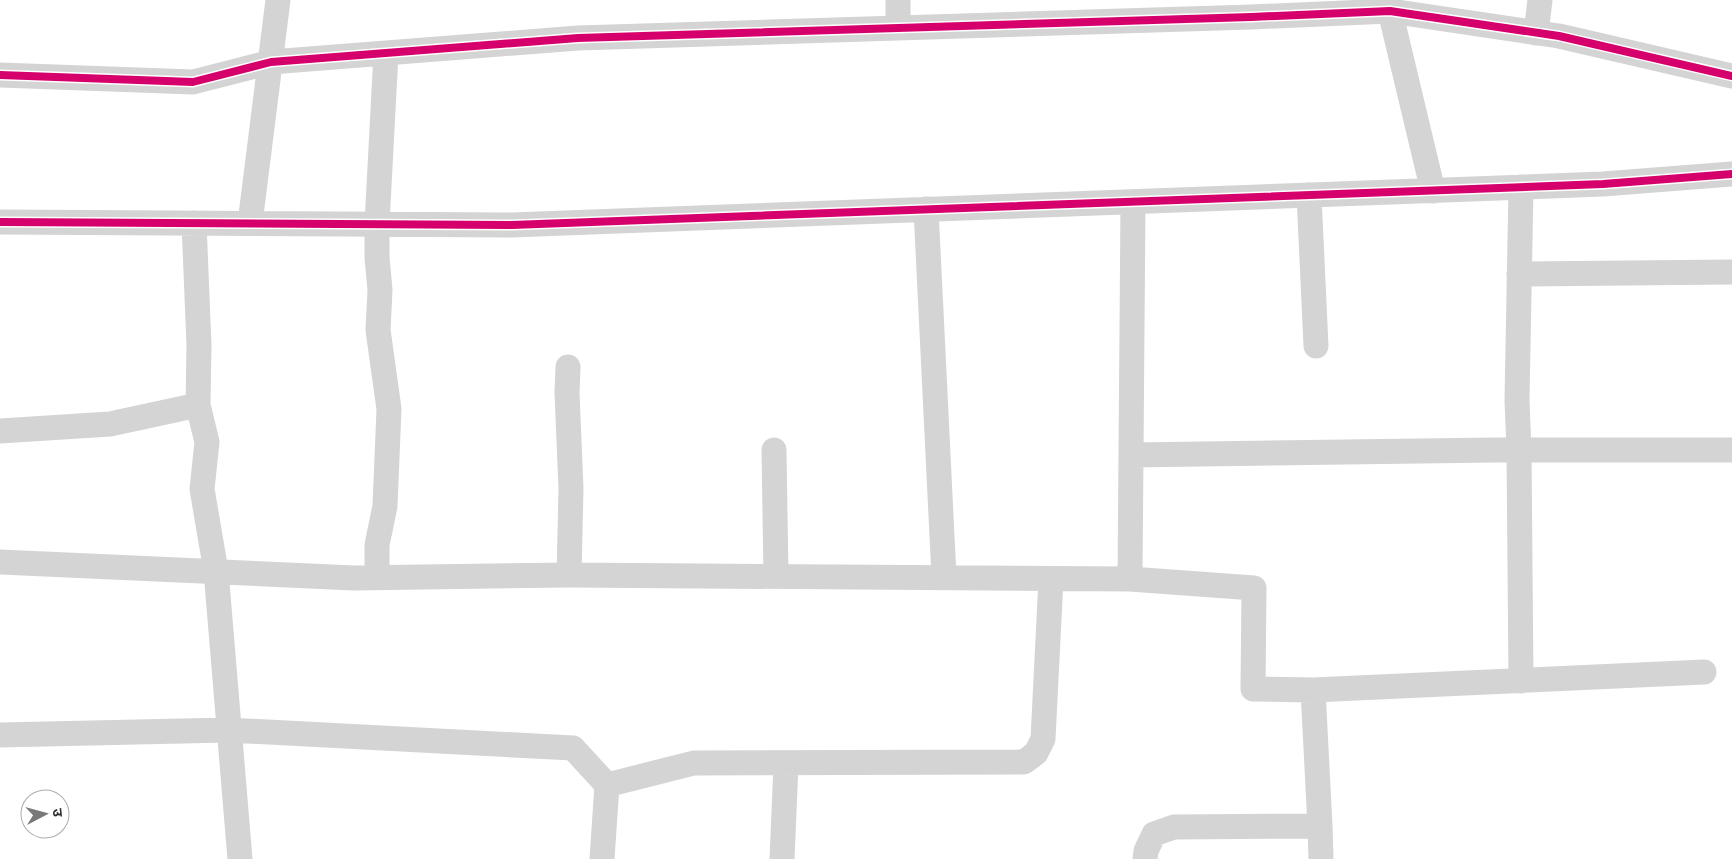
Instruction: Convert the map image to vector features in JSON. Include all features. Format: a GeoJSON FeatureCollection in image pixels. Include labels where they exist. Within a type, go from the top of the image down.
{"type":"FeatureCollection","features":[{"type":"Feature","properties":{"kind":"street"},"geometry":{"type":"LineString","coordinates":[[250,223],[278,0]]}},
{"type":"Feature","properties":{"kind":"street"},"geometry":{"type":"LineString","coordinates":[[898,0],[898,27]]}},
{"type":"Feature","properties":{"kind":"street"},"geometry":{"type":"LineString","coordinates":[[1536,33],[1540,0]]}},
{"type":"Feature","properties":{"kind":"street"},"geometry":{"type":"LineString","coordinates":[[0,75],[193,82],[271,62],[578,38],[898,27],[1252,9],[1390,6],[1559,36],[1732,76]]}},
{"type":"Feature","properties":{"kind":"street"},"geometry":{"type":"LineString","coordinates":[[1390,6],[1434,191]]}},
{"type":"Feature","properties":{"kind":"street"},"geometry":{"type":"LineString","coordinates":[[377,577],[377,545],[385,506],[390,409],[378,330],[380,290],[377,224],[386,53]]}},
{"type":"Feature","properties":{"kind":"street"},"geometry":{"type":"LineString","coordinates":[[0,222],[512,225],[1603,184],[1732,174]]}},
{"type":"Feature","properties":{"kind":"street"},"geometry":{"type":"LineString","coordinates":[[1521,187],[1517,400],[1520,450],[1521,681]]}},
{"type":"Feature","properties":{"kind":"street"},"geometry":{"type":"LineString","coordinates":[[1309,195],[1316,346]]}},
{"type":"Feature","properties":{"kind":"street"},"geometry":{"type":"LineString","coordinates":[[1130,579],[1133,202]]}},
{"type":"Feature","properties":{"kind":"street"},"geometry":{"type":"LineString","coordinates":[[926,209],[944,577]]}},
{"type":"Feature","properties":{"kind":"street"},"geometry":{"type":"LineString","coordinates":[[194,223],[199,345],[198,405],[207,442],[202,489],[216,571],[240,859]]}},
{"type":"Feature","properties":{"kind":"street"},"geometry":{"type":"LineString","coordinates":[[1519,274],[1732,272]]}},
{"type":"Feature","properties":{"kind":"street"},"geometry":{"type":"LineString","coordinates":[[568,367],[567,394],[571,489],[569,575]]}},
{"type":"Feature","properties":{"kind":"street"},"geometry":{"type":"LineString","coordinates":[[0,431],[110,424],[198,405]]}},
{"type":"Feature","properties":{"kind":"street"},"geometry":{"type":"LineString","coordinates":[[774,450],[776,576]]}},
{"type":"Feature","properties":{"kind":"street"},"geometry":{"type":"LineString","coordinates":[[1131,455],[1520,450],[1732,450]]}},
{"type":"Feature","properties":{"kind":"street"},"geometry":{"type":"LineString","coordinates":[[0,562],[354,578],[569,575],[1130,579],[1254,588],[1253,689],[1313,690],[1704,672]]}},
{"type":"Feature","properties":{"kind":"street"},"geometry":{"type":"LineString","coordinates":[[607,785],[694,763],[1024,762],[1036,753],[1043,739],[1050,579]]}},
{"type":"Feature","properties":{"kind":"street"},"geometry":{"type":"LineString","coordinates":[[1313,690],[1320,859]]}},
{"type":"Feature","properties":{"kind":"street"},"geometry":{"type":"LineString","coordinates":[[0,736],[228,730],[573,748],[607,785],[602,859]]}},
{"type":"Feature","properties":{"kind":"street"},"geometry":{"type":"LineString","coordinates":[[782,859],[786,764]]}},
{"type":"Feature","properties":{"kind":"street"},"geometry":{"type":"LineString","coordinates":[[1146,859],[1146,852],[1154,834],[1174,827],[1320,826]]}},
{"type":"Feature","properties":{"kind":"cycle path"},"geometry":{"type":"LineString","coordinates":[[0,75],[193,82],[271,62],[578,38],[1390,11],[1559,36],[1732,76]]}},
{"type":"Feature","properties":{"kind":"cycle path"},"geometry":{"type":"LineString","coordinates":[[0,222],[512,225],[1603,184],[1732,174]]}}]}
